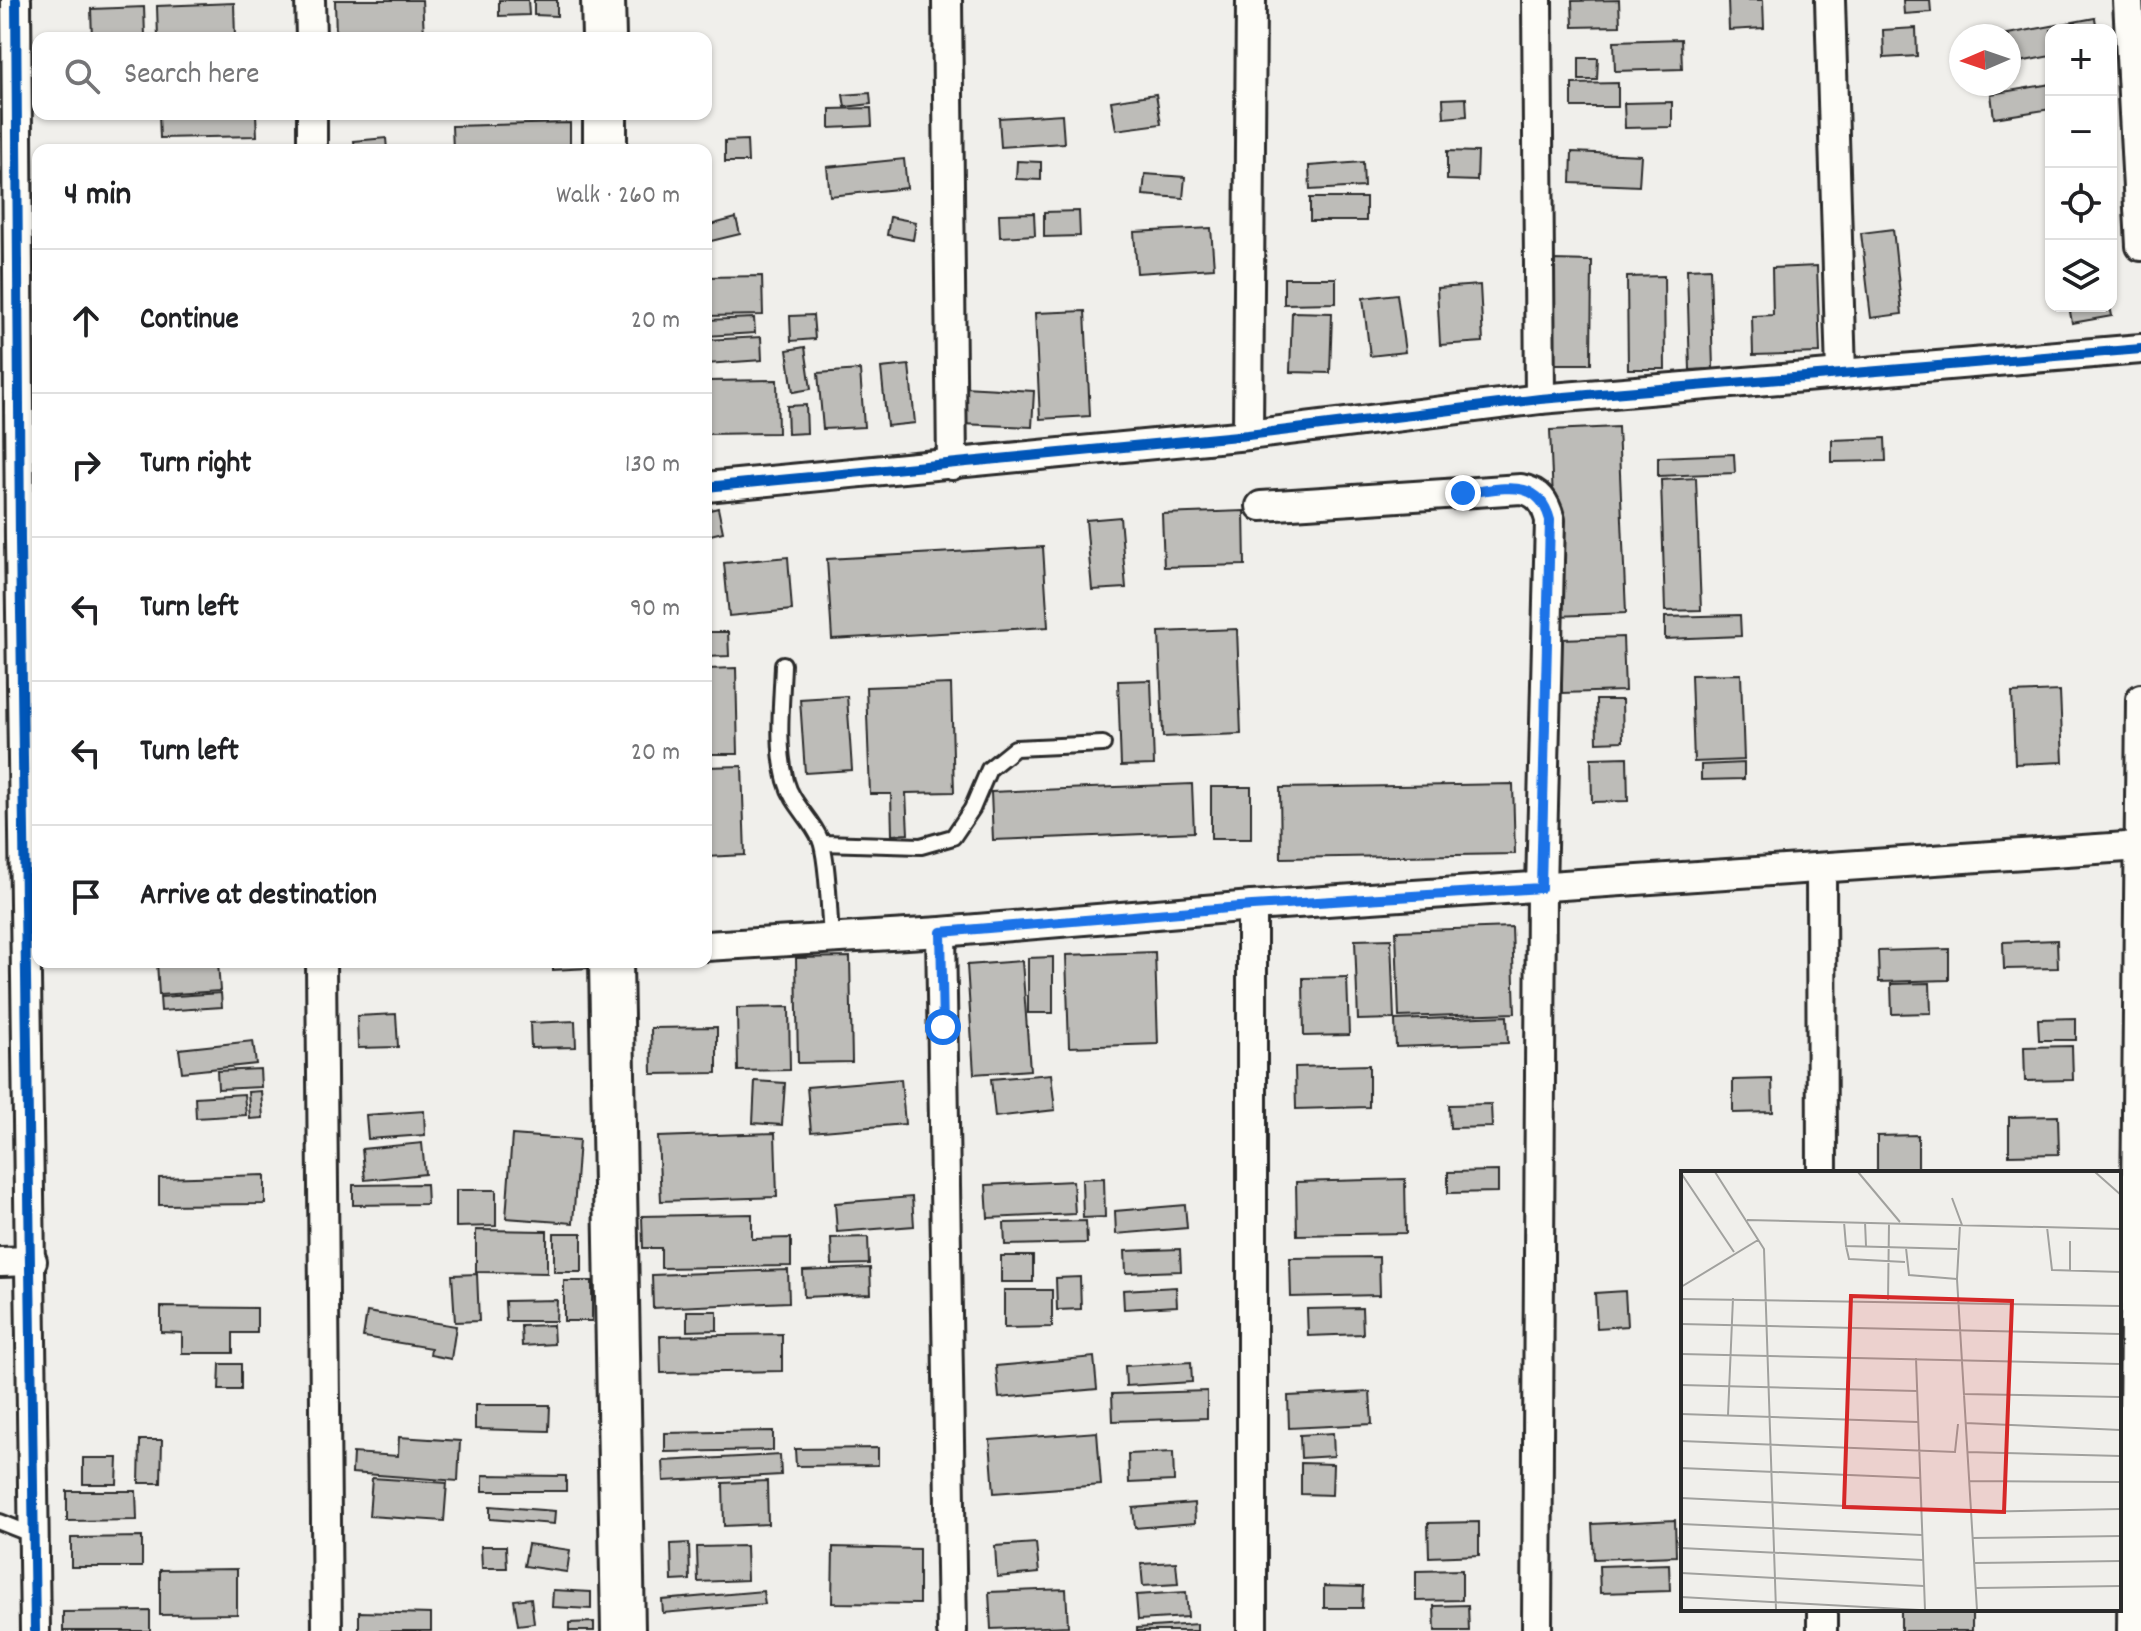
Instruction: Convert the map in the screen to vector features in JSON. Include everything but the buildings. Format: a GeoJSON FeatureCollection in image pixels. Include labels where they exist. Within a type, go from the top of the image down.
{"type":"FeatureCollection","features":[{"type":"Feature","properties":{"kind":"street"},"geometry":{"type":"LineString","coordinates":[[16,0],[19,540],[32,1261],[35,1631]]}},
{"type":"Feature","properties":{"kind":"street"},"geometry":{"type":"LineString","coordinates":[[310,0],[311,32]]}},
{"type":"Feature","properties":{"kind":"street"},"geometry":{"type":"LineString","coordinates":[[603,0],[604,32]]}},
{"type":"Feature","properties":{"kind":"street"},"geometry":{"type":"LineString","coordinates":[[947,0],[952,465]]}},
{"type":"Feature","properties":{"kind":"street"},"geometry":{"type":"LineString","coordinates":[[1248,435],[1251,0]]}},
{"type":"Feature","properties":{"kind":"street"},"geometry":{"type":"LineString","coordinates":[[1537,0],[1540,399]]}},
{"type":"Feature","properties":{"kind":"street"},"geometry":{"type":"LineString","coordinates":[[1830,0],[1841,374]]}},
{"type":"Feature","properties":{"kind":"street"},"geometry":{"type":"LineString","coordinates":[[2128,0],[2141,246]]}},
{"type":"Feature","properties":{"kind":"street"},"geometry":{"type":"LineString","coordinates":[[312,120],[312,144]]}},
{"type":"Feature","properties":{"kind":"street"},"geometry":{"type":"LineString","coordinates":[[605,120],[605,144]]}},
{"type":"Feature","properties":{"kind":"street"},"geometry":{"type":"LineString","coordinates":[[712,486],[1248,435],[1540,399],[2141,349]]}},
{"type":"Feature","properties":{"kind":"street"},"geometry":{"type":"LineString","coordinates":[[1261,506],[1521,489],[1532,491],[1540,497],[1550,520],[1541,888],[1537,1631]]}},
{"type":"Feature","properties":{"kind":"street"},"geometry":{"type":"LineString","coordinates":[[2132,1631],[2141,699]]}},
{"type":"Feature","properties":{"kind":"street"},"geometry":{"type":"LineString","coordinates":[[712,946],[2140,846]]}},
{"type":"Feature","properties":{"kind":"street"},"geometry":{"type":"LineString","coordinates":[[1821,869],[1822,1171]]}},
{"type":"Feature","properties":{"kind":"street"},"geometry":{"type":"LineString","coordinates":[[1252,906],[1252,1631]]}},
{"type":"Feature","properties":{"kind":"street"},"geometry":{"type":"LineString","coordinates":[[941,932],[952,1631]]}},
{"type":"Feature","properties":{"kind":"street"},"geometry":{"type":"LineString","coordinates":[[321,968],[327,1631]]}},
{"type":"Feature","properties":{"kind":"street"},"geometry":{"type":"LineString","coordinates":[[611,968],[623,1631]]}},
{"type":"Feature","properties":{"kind":"street"},"geometry":{"type":"LineString","coordinates":[[0,1262],[32,1261]]}},
{"type":"Feature","properties":{"kind":"lane"},"geometry":{"type":"LineString","coordinates":[[783,664],[782,742],[786,780],[795,802],[813,824],[822,843],[831,937]]}},
{"type":"Feature","properties":{"kind":"lane"},"geometry":{"type":"LineString","coordinates":[[822,843],[921,846],[953,837],[972,809],[989,769],[1015,748],[1103,744]]}},
{"type":"Feature","properties":{"kind":"lane"},"geometry":{"type":"LineString","coordinates":[[0,1522],[33,1535]]}},
{"type":"Feature","properties":{"kind":"cycle path"},"geometry":{"type":"LineString","coordinates":[[16,0],[35,1631]]}},
{"type":"Feature","properties":{"kind":"cycle path"},"geometry":{"type":"LineString","coordinates":[[712,486],[1248,435],[1540,399],[2141,349]]}},
{"type":"Feature","properties":{"kind":"route"},"geometry":{"type":"LineString","coordinates":[[943,1027],[941,932],[1252,906],[1541,888],[1550,520],[1546,506],[1532,491],[1463,493]]}}]}
